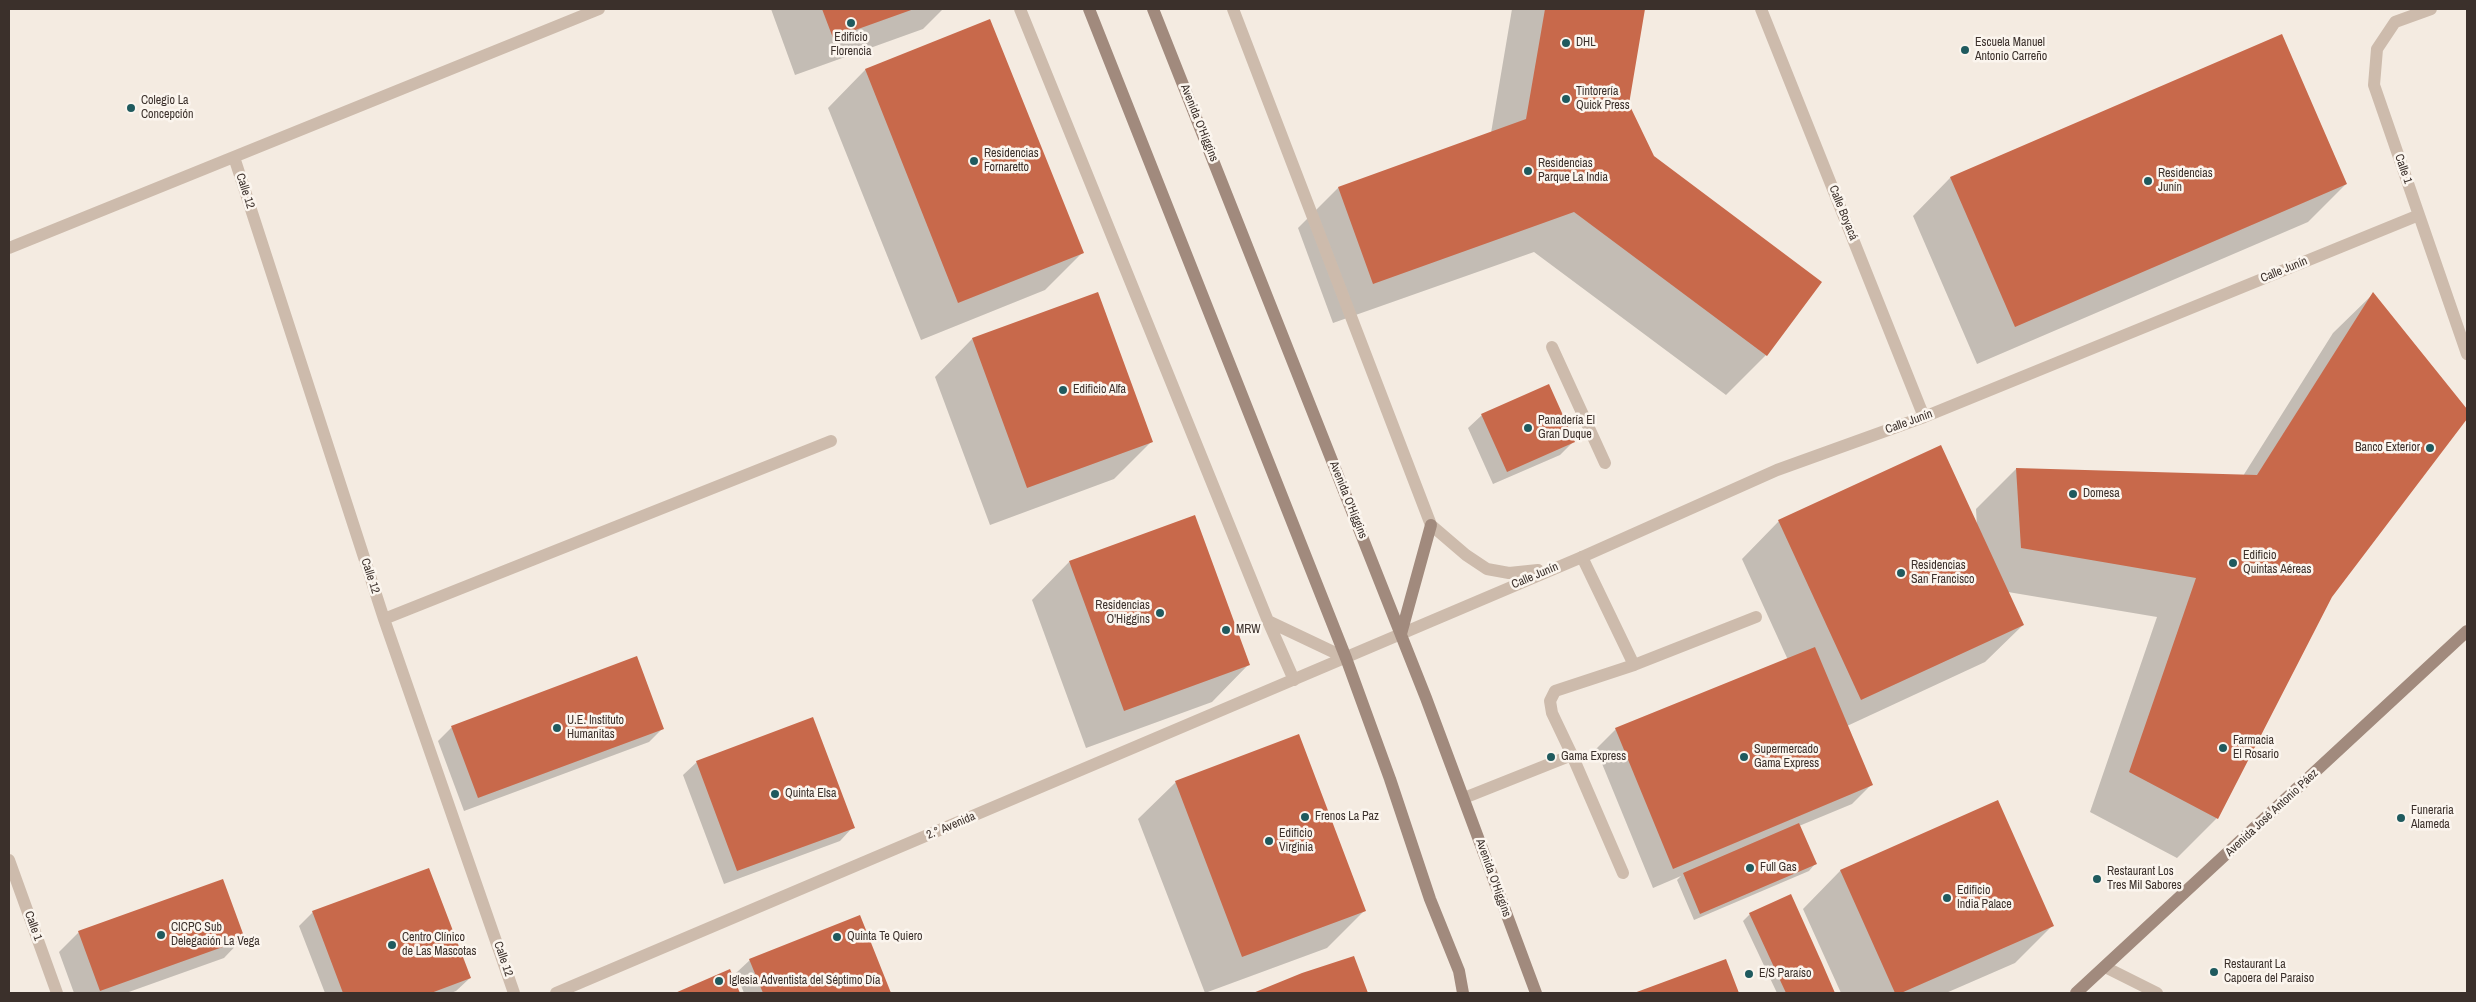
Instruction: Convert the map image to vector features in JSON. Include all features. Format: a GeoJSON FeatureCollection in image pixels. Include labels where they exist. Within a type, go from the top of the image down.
{"type":"FeatureCollection","features":[{"type":"Feature","properties":{"kind":"main road"},"geometry":{"type":"LineString","coordinates":[[1089,9],[1346,658],[1390,779],[1430,899],[1459,971],[1463,993]]}},
{"type":"Feature","properties":{"kind":"main road","name":"Avenida O'Higgins"},"geometry":{"type":"LineString","coordinates":[[1153,9],[1401,634],[1536,993]]}},
{"type":"Feature","properties":{"kind":"main road"},"geometry":{"type":"LineString","coordinates":[[1401,634],[1431,525]]}},
{"type":"Feature","properties":{"kind":"main road","name":"Avenida José Antonio Páez"},"geometry":{"type":"LineString","coordinates":[[2076,993],[2467,631]]}},
{"type":"Feature","properties":{"kind":"street"},"geometry":{"type":"LineString","coordinates":[[9,248],[599,9]]}},
{"type":"Feature","properties":{"kind":"street"},"geometry":{"type":"LineString","coordinates":[[1020,9],[1268,622],[1294,680]]}},
{"type":"Feature","properties":{"kind":"street"},"geometry":{"type":"LineString","coordinates":[[1232,9],[1431,525],[1466,555],[1487,569],[1509,573],[1553,568]]}},
{"type":"Feature","properties":{"kind":"street","name":"Calle Boyacá"},"geometry":{"type":"LineString","coordinates":[[1761,9],[1924,417]]}},
{"type":"Feature","properties":{"kind":"street","name":"Calle 1"},"geometry":{"type":"LineString","coordinates":[[2431,9],[2395,22],[2377,49],[2374,85],[2467,354]]}},
{"type":"Feature","properties":{"kind":"street","name":"Calle 12"},"geometry":{"type":"LineString","coordinates":[[234,157],[384,619],[514,993]]}},
{"type":"Feature","properties":{"kind":"street","name":"Calle Junín"},"geometry":{"type":"LineString","coordinates":[[1346,658],[1582,557],[1776,470],[1924,417],[2419,215]]}},
{"type":"Feature","properties":{"kind":"street"},"geometry":{"type":"LineString","coordinates":[[1552,347],[1605,464]]}},
{"type":"Feature","properties":{"kind":"street"},"geometry":{"type":"LineString","coordinates":[[384,619],[831,441]]}},
{"type":"Feature","properties":{"kind":"street"},"geometry":{"type":"LineString","coordinates":[[1582,557],[1634,665]]}},
{"type":"Feature","properties":{"kind":"street"},"geometry":{"type":"LineString","coordinates":[[1623,872],[1552,713],[1550,701],[1555,691],[1634,665],[1756,617]]}},
{"type":"Feature","properties":{"kind":"street"},"geometry":{"type":"LineString","coordinates":[[1268,622],[1346,658]]}},
{"type":"Feature","properties":{"kind":"street","name":"2.° Avenida"},"geometry":{"type":"LineString","coordinates":[[556,993],[1346,658]]}},
{"type":"Feature","properties":{"kind":"street"},"geometry":{"type":"LineString","coordinates":[[1464,798],[1572,755]]}},
{"type":"Feature","properties":{"kind":"street","name":"Calle 1"},"geometry":{"type":"LineString","coordinates":[[9,860],[57,993]]}},
{"type":"Feature","properties":{"kind":"street"},"geometry":{"type":"LineString","coordinates":[[2105,967],[2157,993]]}},
{"type":"Feature","properties":{"kind":"building","name":"Edificio Florencia"},"geometry":{"type":"Polygon","coordinates":[[[822,9],[914,9],[833,38],[822,9]]]}},
{"type":"Feature","properties":{"kind":"building","name":"Residencias Parque La India"},"geometry":{"type":"Polygon","coordinates":[[[1545,9],[1645,9],[1629,104],[1654,156],[1822,282],[1767,356],[1574,212],[1373,284],[1338,187],[1526,119],[1545,9]]]}},
{"type":"Feature","properties":{"kind":"building","name":"Residencias Fornaretto"},"geometry":{"type":"Polygon","coordinates":[[[990,19],[1084,253],[958,303],[865,69],[990,19]]]}},
{"type":"Feature","properties":{"kind":"building","name":"Residencias Junín"},"geometry":{"type":"Polygon","coordinates":[[[2282,34],[2347,184],[2015,327],[1950,177],[2282,34]]]}},
{"type":"Feature","properties":{"kind":"building","name":"Edificio Alfa"},"geometry":{"type":"Polygon","coordinates":[[[1098,292],[1153,442],[1027,488],[972,338],[1098,292]]]}},
{"type":"Feature","properties":{"kind":"building","name":"Edificio Quintas Aéreas"},"geometry":{"type":"Polygon","coordinates":[[[2373,292],[2467,409],[2467,419],[2332,597],[2218,819],[2129,772],[2196,578],[2021,548],[2016,468],[2257,475],[2373,292]]]}},
{"type":"Feature","properties":{"kind":"building","name":"Panadería El Gran Duque"},"geometry":{"type":"Polygon","coordinates":[[[1549,384],[1575,442],[1507,472],[1481,414],[1549,384]]]}},
{"type":"Feature","properties":{"kind":"building","name":"Residencias San Francisco"},"geometry":{"type":"Polygon","coordinates":[[[1941,445],[2024,625],[1861,700],[1778,520],[1941,445]]]}},
{"type":"Feature","properties":{"kind":"building","name":"Residencias O'Higgins"},"geometry":{"type":"Polygon","coordinates":[[[1195,515],[1250,665],[1124,711],[1069,561],[1195,515]]]}},
{"type":"Feature","properties":{"kind":"building","name":"Supermercado Gama Express"},"geometry":{"type":"Polygon","coordinates":[[[1815,647],[1873,785],[1673,869],[1615,728],[1815,647]]]}},
{"type":"Feature","properties":{"kind":"building","name":"U.E. Instituto Humanitas"},"geometry":{"type":"Polygon","coordinates":[[[637,656],[664,729],[478,798],[451,726],[637,656]]]}},
{"type":"Feature","properties":{"kind":"building","name":"Quinta Elsa"},"geometry":{"type":"Polygon","coordinates":[[[813,717],[855,828],[737,871],[696,761],[813,717]]]}},
{"type":"Feature","properties":{"kind":"building","name":"Edificio Virginia"},"geometry":{"type":"Polygon","coordinates":[[[1299,734],[1366,911],[1242,957],[1175,781],[1299,734]]]}},
{"type":"Feature","properties":{"kind":"building","name":"Edificio India Palace"},"geometry":{"type":"Polygon","coordinates":[[[1998,800],[2054,926],[1901,993],[1895,993],[1840,870],[1998,800]]]}},
{"type":"Feature","properties":{"kind":"building","name":"Full Gas"},"geometry":{"type":"Polygon","coordinates":[[[1799,823],[1817,864],[1700,914],[1683,873],[1799,823]]]}},
{"type":"Feature","properties":{"kind":"building","name":"Centro Clínico de Las Mascotas"},"geometry":{"type":"Polygon","coordinates":[[[429,868],[471,978],[431,993],[343,993],[312,911],[429,868]]]}},
{"type":"Feature","properties":{"kind":"building","name":"CICPC Sub Delegación La Vega"},"geometry":{"type":"Polygon","coordinates":[[[223,879],[245,939],[100,991],[78,931],[223,879]]]}},
{"type":"Feature","properties":{"kind":"building"},"geometry":{"type":"Polygon","coordinates":[[[1791,894],[1835,993],[1786,993],[1749,913],[1791,894]]]}},
{"type":"Feature","properties":{"kind":"building","name":"Quinta Te Quiero"},"geometry":{"type":"Polygon","coordinates":[[[860,915],[891,993],[763,993],[749,959],[860,915]]]}},
{"type":"Feature","properties":{"kind":"building"},"geometry":{"type":"Polygon","coordinates":[[[1354,956],[1368,993],[1253,993],[1302,973],[1354,956]]]}},
{"type":"Feature","properties":{"kind":"building"},"geometry":{"type":"Polygon","coordinates":[[[1726,959],[1739,993],[1634,993],[1726,959]]]}},
{"type":"Feature","properties":{"kind":"building","name":"Iglesia Adventista del Séptimo Día"},"geometry":{"type":"Polygon","coordinates":[[[730,969],[740,993],[675,993],[730,969]]]}},
{"type":"Feature","properties":{"kind":"place","name":"Edificio Florencia"},"geometry":{"type":"Point","coordinates":[851,23]}},
{"type":"Feature","properties":{"kind":"place","name":"DHL"},"geometry":{"type":"Point","coordinates":[1566,43]}},
{"type":"Feature","properties":{"kind":"place","name":"Escuela Manuel Antonio Carreño"},"geometry":{"type":"Point","coordinates":[1965,50]}},
{"type":"Feature","properties":{"kind":"place","name":"Tintorería Quick Press"},"geometry":{"type":"Point","coordinates":[1566,99]}},
{"type":"Feature","properties":{"kind":"place","name":"Colegio La Concepción"},"geometry":{"type":"Point","coordinates":[131,108]}},
{"type":"Feature","properties":{"kind":"place","name":"Residencias Fornaretto"},"geometry":{"type":"Point","coordinates":[974,161]}},
{"type":"Feature","properties":{"kind":"place","name":"Residencias Parque La India"},"geometry":{"type":"Point","coordinates":[1528,171]}},
{"type":"Feature","properties":{"kind":"place","name":"Residencias Junín"},"geometry":{"type":"Point","coordinates":[2148,181]}},
{"type":"Feature","properties":{"kind":"place","name":"Edificio Alfa"},"geometry":{"type":"Point","coordinates":[1063,390]}},
{"type":"Feature","properties":{"kind":"place","name":"Panadería El Gran Duque"},"geometry":{"type":"Point","coordinates":[1528,428]}},
{"type":"Feature","properties":{"kind":"place","name":"Banco Exterior"},"geometry":{"type":"Point","coordinates":[2430,448]}},
{"type":"Feature","properties":{"kind":"place","name":"Domesa"},"geometry":{"type":"Point","coordinates":[2073,494]}},
{"type":"Feature","properties":{"kind":"place","name":"Edificio Quintas Aéreas"},"geometry":{"type":"Point","coordinates":[2233,563]}},
{"type":"Feature","properties":{"kind":"place","name":"Residencias San Francisco"},"geometry":{"type":"Point","coordinates":[1901,573]}},
{"type":"Feature","properties":{"kind":"place","name":"Residencias O'Higgins"},"geometry":{"type":"Point","coordinates":[1160,613]}},
{"type":"Feature","properties":{"kind":"place","name":"MRW"},"geometry":{"type":"Point","coordinates":[1226,630]}},
{"type":"Feature","properties":{"kind":"place","name":"U.E. Instituto Humanitas"},"geometry":{"type":"Point","coordinates":[557,728]}},
{"type":"Feature","properties":{"kind":"place","name":"Farmacia El Rosario"},"geometry":{"type":"Point","coordinates":[2223,748]}},
{"type":"Feature","properties":{"kind":"place","name":"Gama Express"},"geometry":{"type":"Point","coordinates":[1551,757]}},
{"type":"Feature","properties":{"kind":"place","name":"Supermercado Gama Express"},"geometry":{"type":"Point","coordinates":[1744,757]}},
{"type":"Feature","properties":{"kind":"place","name":"Quinta Elsa"},"geometry":{"type":"Point","coordinates":[775,794]}},
{"type":"Feature","properties":{"kind":"place","name":"Frenos La Paz"},"geometry":{"type":"Point","coordinates":[1305,817]}},
{"type":"Feature","properties":{"kind":"place","name":"Funeraria Alameda"},"geometry":{"type":"Point","coordinates":[2401,818]}},
{"type":"Feature","properties":{"kind":"place","name":"Edificio Virginia"},"geometry":{"type":"Point","coordinates":[1269,841]}},
{"type":"Feature","properties":{"kind":"place","name":"Full Gas"},"geometry":{"type":"Point","coordinates":[1750,868]}},
{"type":"Feature","properties":{"kind":"place","name":"Restaurant Los Tres Mil Sabores"},"geometry":{"type":"Point","coordinates":[2097,879]}},
{"type":"Feature","properties":{"kind":"place","name":"Edificio India Palace"},"geometry":{"type":"Point","coordinates":[1947,898]}},
{"type":"Feature","properties":{"kind":"place","name":"CICPC Sub Delegación La Vega"},"geometry":{"type":"Point","coordinates":[161,935]}},
{"type":"Feature","properties":{"kind":"place","name":"Quinta Te Quiero"},"geometry":{"type":"Point","coordinates":[837,937]}},
{"type":"Feature","properties":{"kind":"place","name":"Centro Clínico de Las Mascotas"},"geometry":{"type":"Point","coordinates":[392,945]}},
{"type":"Feature","properties":{"kind":"place","name":"Restaurant La Capoera del Paraiso"},"geometry":{"type":"Point","coordinates":[2214,972]}},
{"type":"Feature","properties":{"kind":"place","name":"E/S Paraíso"},"geometry":{"type":"Point","coordinates":[1749,974]}},
{"type":"Feature","properties":{"kind":"place","name":"Iglesia Adventista del Séptimo Día"},"geometry":{"type":"Point","coordinates":[719,981]}}]}
